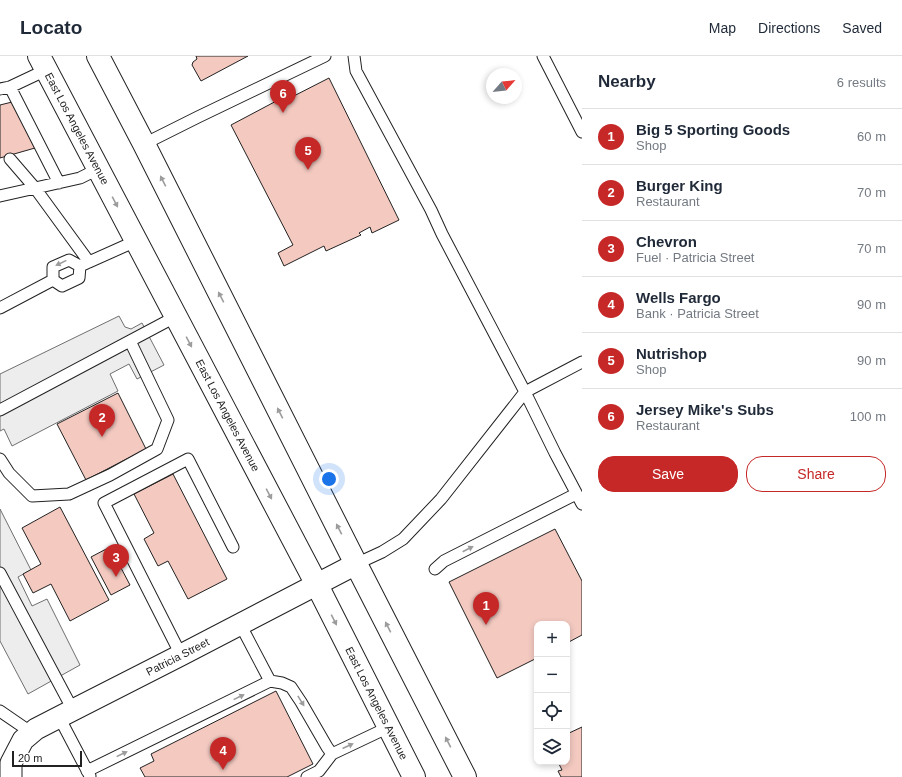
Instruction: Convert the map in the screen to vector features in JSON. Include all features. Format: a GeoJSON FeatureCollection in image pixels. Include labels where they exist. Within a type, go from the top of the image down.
{"type":"FeatureCollection","features":[{"type":"Feature","properties":{"kind":"main road"},"geometry":{"type":"LineString","coordinates":[[98,56],[465,777]]}},
{"type":"Feature","properties":{"kind":"main road","name":"East Los Angeles Avenue"},"geometry":{"type":"LineString","coordinates":[[43,63],[317,585],[414,777]]}},
{"type":"Feature","properties":{"kind":"street","name":"Patricia Street"},"geometry":{"type":"LineString","coordinates":[[7,769],[23,740],[66,713],[356,564]]}},
{"type":"Feature","properties":{"kind":"lane"},"geometry":{"type":"LineString","coordinates":[[144,144],[325,56]]}},
{"type":"Feature","properties":{"kind":"lane"},"geometry":{"type":"LineString","coordinates":[[354,56],[356,70],[431,210],[579,499],[444,561],[435,569]]}},
{"type":"Feature","properties":{"kind":"lane"},"geometry":{"type":"LineString","coordinates":[[542,56],[582,132]]}},
{"type":"Feature","properties":{"kind":"lane"},"geometry":{"type":"LineString","coordinates":[[43,63],[5,88],[59,183]]}},
{"type":"Feature","properties":{"kind":"lane"},"geometry":{"type":"LineString","coordinates":[[10,159],[35,188],[85,264]]}},
{"type":"Feature","properties":{"kind":"lane"},"geometry":{"type":"LineString","coordinates":[[0,196],[80,178],[98,169]]}},
{"type":"Feature","properties":{"kind":"lane"},"geometry":{"type":"LineString","coordinates":[[53,280],[53,267],[69,260],[85,264],[136,241]]}},
{"type":"Feature","properties":{"kind":"lane"},"geometry":{"type":"LineString","coordinates":[[53,280],[62,286],[79,278],[85,264]]}},
{"type":"Feature","properties":{"kind":"lane"},"geometry":{"type":"LineString","coordinates":[[0,308],[53,280]]}},
{"type":"Feature","properties":{"kind":"lane"},"geometry":{"type":"LineString","coordinates":[[0,410],[175,317]]}},
{"type":"Feature","properties":{"kind":"lane"},"geometry":{"type":"LineString","coordinates":[[0,459],[9,473],[32,496],[69,494],[110,475],[157,449],[168,420],[130,341]]}},
{"type":"Feature","properties":{"kind":"lane"},"geometry":{"type":"LineString","coordinates":[[356,564],[382,552],[403,539],[441,499],[525,392],[582,362]]}},
{"type":"Feature","properties":{"kind":"lane"},"geometry":{"type":"LineString","coordinates":[[181,655],[104,503],[188,459],[232,547]]}},
{"type":"Feature","properties":{"kind":"lane"},"geometry":{"type":"LineString","coordinates":[[0,572],[66,713],[89,774],[270,681],[282,682],[291,687],[332,754]]}},
{"type":"Feature","properties":{"kind":"lane"},"geometry":{"type":"LineString","coordinates":[[240,624],[270,681]]}},
{"type":"Feature","properties":{"kind":"lane"},"geometry":{"type":"LineString","coordinates":[[0,711],[32,733]]}},
{"type":"Feature","properties":{"kind":"lane"},"geometry":{"type":"LineString","coordinates":[[307,777],[319,771],[332,754],[389,727]]}},
{"type":"Feature","properties":{"kind":"shaded area"},"geometry":{"type":"Polygon","coordinates":[[[119,316],[125,327],[131,329],[142,323],[164,365],[137,379],[129,364],[110,374],[118,391],[12,446],[4,429],[0,431],[0,374],[119,316]]]}},
{"type":"Feature","properties":{"kind":"shaded area"},"geometry":{"type":"Polygon","coordinates":[[[0,509],[31,570],[18,577],[32,606],[47,599],[80,665],[28,694],[0,641],[0,509]]]}},
{"type":"Feature","properties":{"kind":"building"},"geometry":{"type":"Polygon","coordinates":[[[196,56],[248,56],[201,81],[192,65],[197,59],[196,56]]]}},
{"type":"Feature","properties":{"kind":"building"},"geometry":{"type":"Polygon","coordinates":[[[329,78],[399,220],[372,233],[370,227],[359,233],[361,235],[326,251],[324,246],[284,266],[278,253],[293,245],[231,125],[282,98],[284,101],[329,78]]]}},
{"type":"Feature","properties":{"kind":"building"},"geometry":{"type":"Polygon","coordinates":[[[12,102],[35,148],[0,158],[0,105],[12,102]]]}},
{"type":"Feature","properties":{"kind":"building"},"geometry":{"type":"Polygon","coordinates":[[[118,393],[146,449],[86,480],[57,424],[118,393]]]}},
{"type":"Feature","properties":{"kind":"building"},"geometry":{"type":"Polygon","coordinates":[[[173,474],[227,579],[188,599],[168,561],[158,566],[144,539],[154,533],[134,494],[173,474]]]}},
{"type":"Feature","properties":{"kind":"building"},"geometry":{"type":"Polygon","coordinates":[[[60,507],[109,600],[70,621],[51,584],[33,593],[23,574],[41,564],[22,528],[60,507]]]}},
{"type":"Feature","properties":{"kind":"building"},"geometry":{"type":"Polygon","coordinates":[[[555,529],[582,581],[582,635],[570,641],[570,621],[534,621],[534,660],[497,678],[449,582],[555,529]]]}},
{"type":"Feature","properties":{"kind":"building"},"geometry":{"type":"Polygon","coordinates":[[[110,547],[130,585],[111,595],[91,557],[110,547]]]}},
{"type":"Feature","properties":{"kind":"building"},"geometry":{"type":"Polygon","coordinates":[[[276,691],[313,764],[287,777],[145,777],[140,768],[154,761],[151,754],[276,691]]]}},
{"type":"Feature","properties":{"kind":"building"},"geometry":{"type":"Polygon","coordinates":[[[582,727],[582,777],[561,777],[558,771],[562,770],[560,765],[570,765],[570,733],[582,727]]]}},
{"type":"Feature","properties":{"kind":"place","name":"Jersey Mike's Subs"},"geometry":{"type":"Point","coordinates":[283,113]}},
{"type":"Feature","properties":{"kind":"place","name":"Nutrishop"},"geometry":{"type":"Point","coordinates":[308,170]}},
{"type":"Feature","properties":{"kind":"place","name":"Burger King"},"geometry":{"type":"Point","coordinates":[102,437]}},
{"type":"Feature","properties":{"kind":"place","name":"Chevron"},"geometry":{"type":"Point","coordinates":[116,577]}},
{"type":"Feature","properties":{"kind":"place","name":"Big 5 Sporting Goods"},"geometry":{"type":"Point","coordinates":[486,625]}},
{"type":"Feature","properties":{"kind":"place","name":"Wells Fargo"},"geometry":{"type":"Point","coordinates":[223,770]}}]}
